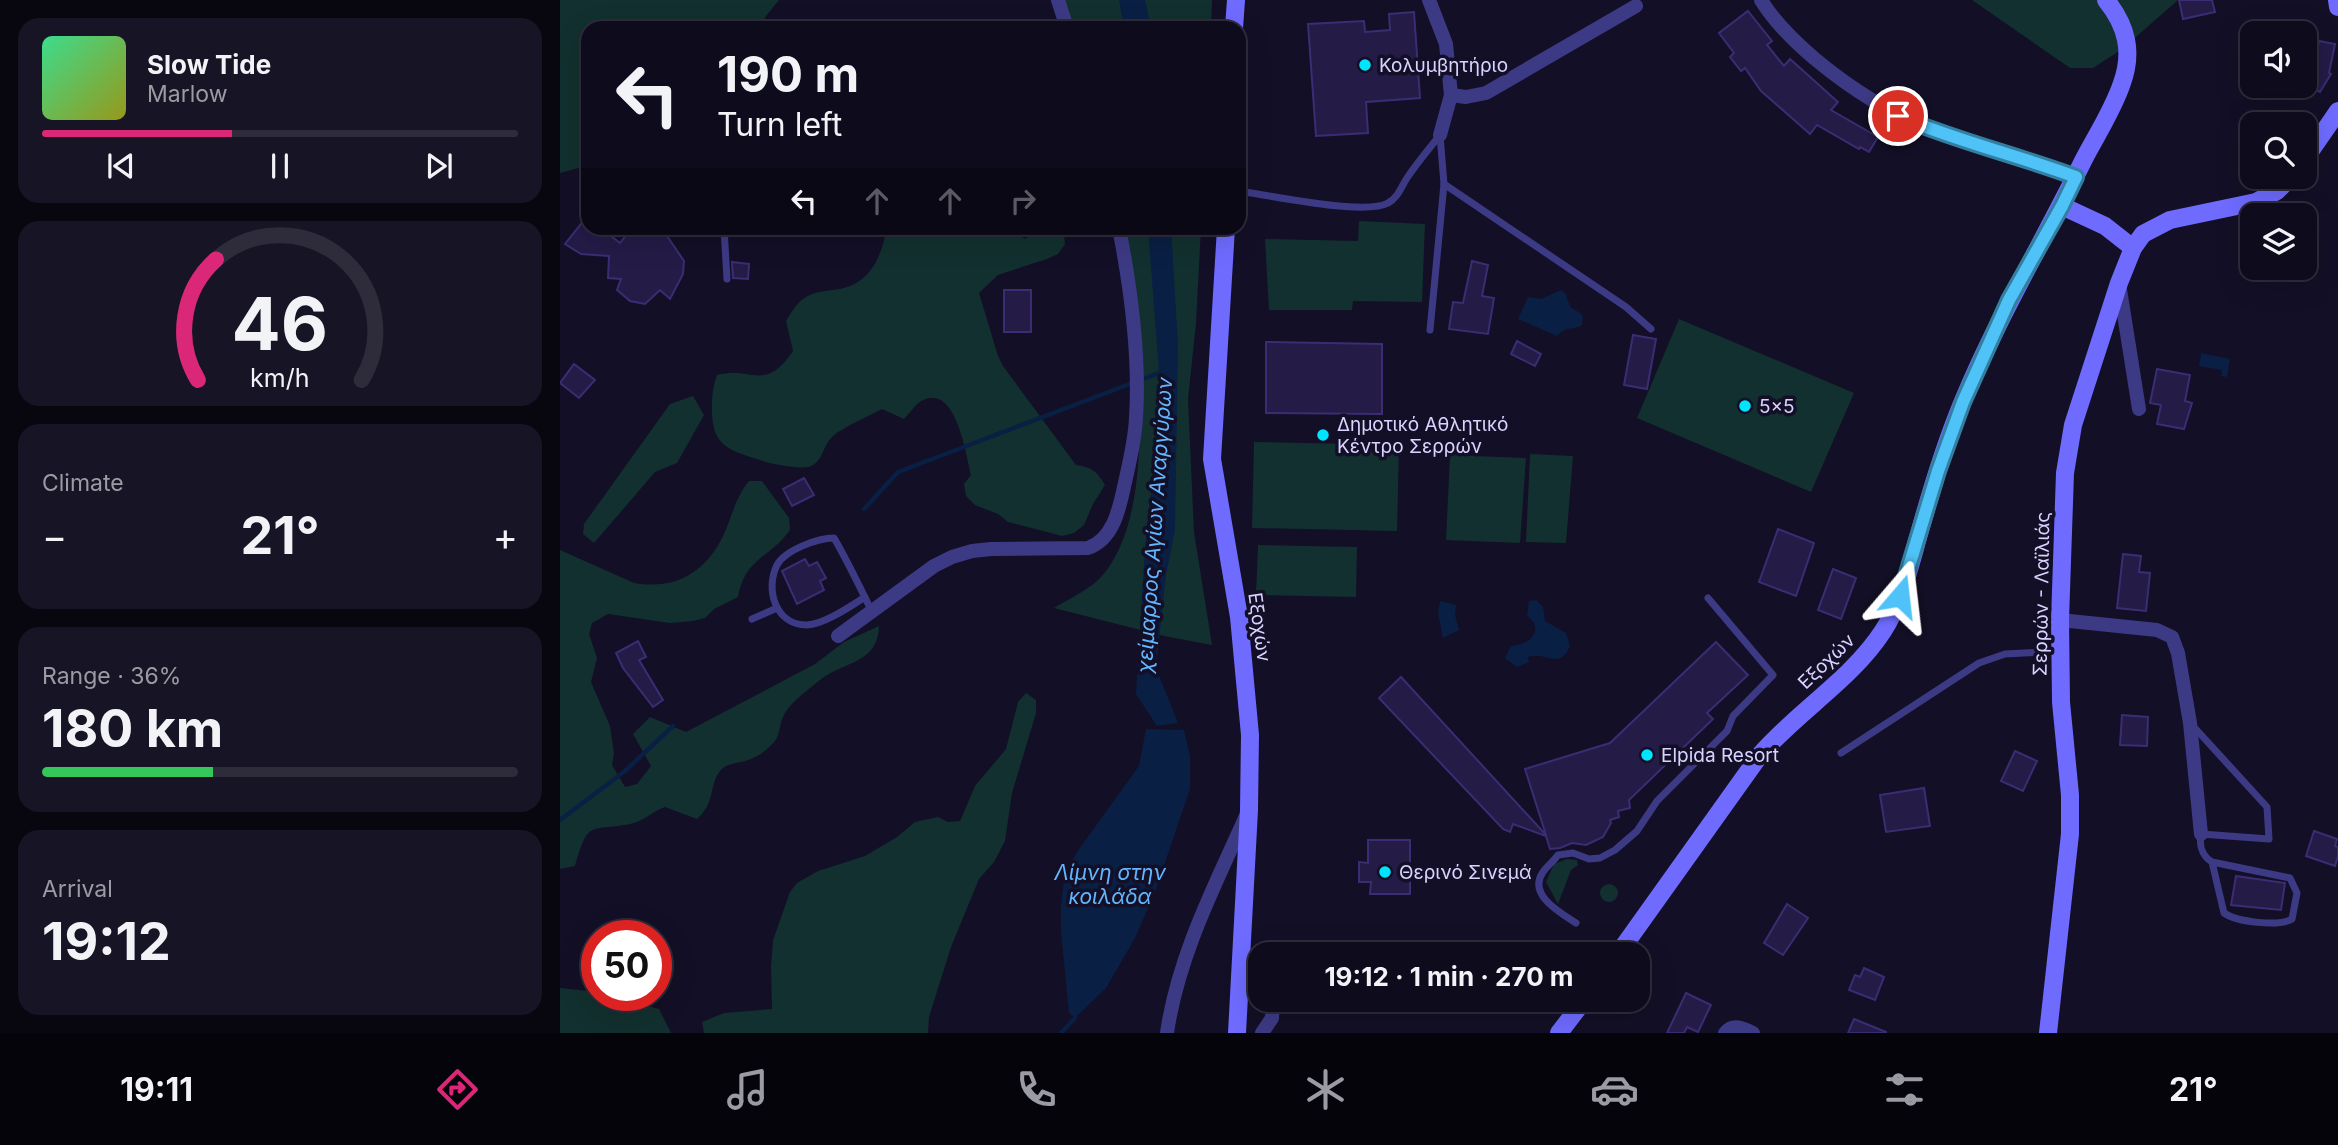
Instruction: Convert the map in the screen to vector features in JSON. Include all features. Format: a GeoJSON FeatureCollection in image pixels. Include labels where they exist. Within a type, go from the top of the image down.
{"type":"FeatureCollection","features":[{"type":"Feature","properties":{"kind":"main road"},"geometry":{"type":"LineString","coordinates":[[1234,21],[1236,0]]}},
{"type":"Feature","properties":{"kind":"main road","name":"Εξοχών"},"geometry":{"type":"LineString","coordinates":[[1627,942],[1760,755],[1783,730],[1849,671],[1883,632],[1900,596],[1934,482],[1963,402],[2009,300],[2062,206],[2122,83],[2129,55],[2125,29],[2106,0]]}},
{"type":"Feature","properties":{"kind":"main road"},"geometry":{"type":"LineString","coordinates":[[2337,0],[2338,7]]}},
{"type":"Feature","properties":{"kind":"main road"},"geometry":{"type":"LineString","coordinates":[[2317,142],[2338,111]]}},
{"type":"Feature","properties":{"kind":"main road"},"geometry":{"type":"LineString","coordinates":[[2062,206],[2099,223],[2133,248],[2143,234],[2162,223],[2256,202],[2279,189]]}},
{"type":"Feature","properties":{"kind":"main road","name":"Εξοχών"},"geometry":{"type":"LineString","coordinates":[[1226,235],[1212,459],[1243,650],[1250,735],[1249,810],[1237,1033]]}},
{"type":"Feature","properties":{"kind":"main road","name":"Σερρών - Λαϊλιάς"},"geometry":{"type":"LineString","coordinates":[[2048,1033],[2070,834],[2060,651],[2068,447],[2119,284],[2133,248]]}},
{"type":"Feature","properties":{"kind":"main road"},"geometry":{"type":"LineString","coordinates":[[1559,1033],[1575,1012]]}},
{"type":"Feature","properties":{"kind":"street"},"geometry":{"type":"LineString","coordinates":[[1058,0],[1065,21]]}},
{"type":"Feature","properties":{"kind":"street"},"geometry":{"type":"LineString","coordinates":[[1429,0],[1446,44],[1451,96],[1440,135]]}},
{"type":"Feature","properties":{"kind":"street"},"geometry":{"type":"LineString","coordinates":[[1761,0],[1797,43],[1860,94],[1879,105],[1935,132],[2076,177]]}},
{"type":"Feature","properties":{"kind":"street"},"geometry":{"type":"LineString","coordinates":[[1451,96],[1466,97],[1486,93],[1636,6]]}},
{"type":"Feature","properties":{"kind":"street"},"geometry":{"type":"LineString","coordinates":[[838,636],[934,566],[963,553],[991,549],[1088,548],[1101,541],[1110,529],[1121,502],[1136,420],[1132,308],[1120,235]]}},
{"type":"Feature","properties":{"kind":"street"},"geometry":{"type":"LineString","coordinates":[[2119,284],[2139,409]]}},
{"type":"Feature","properties":{"kind":"street"},"geometry":{"type":"LineString","coordinates":[[2060,620],[2157,630],[2172,637],[2178,653],[2190,723],[2201,834]]}},
{"type":"Feature","properties":{"kind":"street"},"geometry":{"type":"LineString","coordinates":[[1167,1033],[1172,999],[1200,919],[1249,810]]}},
{"type":"Feature","properties":{"kind":"street"},"geometry":{"type":"LineString","coordinates":[[1239,965],[1248,971]]}},
{"type":"Feature","properties":{"kind":"street"},"geometry":{"type":"LineString","coordinates":[[1262,1033],[1272,1018],[1272,1012]]}},
{"type":"Feature","properties":{"kind":"street"},"geometry":{"type":"LineString","coordinates":[[1725,1033],[1735,1026],[1753,1033]]}},
{"type":"Feature","properties":{"kind":"lane"},"geometry":{"type":"LineString","coordinates":[[1430,330],[1444,184],[1440,135]]}},
{"type":"Feature","properties":{"kind":"lane"},"geometry":{"type":"LineString","coordinates":[[1246,192],[1315,203],[1375,207],[1388,204],[1399,193],[1407,178],[1440,135]]}},
{"type":"Feature","properties":{"kind":"lane"},"geometry":{"type":"LineString","coordinates":[[1444,184],[1626,307],[1651,330]]}},
{"type":"Feature","properties":{"kind":"lane"},"geometry":{"type":"LineString","coordinates":[[724,235],[727,279]]}},
{"type":"Feature","properties":{"kind":"lane"},"geometry":{"type":"LineString","coordinates":[[865,597],[842,612],[809,626],[790,622],[777,608],[771,590],[778,563],[796,549],[819,538],[834,538],[865,597],[872,613]]}},
{"type":"Feature","properties":{"kind":"lane"},"geometry":{"type":"LineString","coordinates":[[1576,923],[1546,902],[1539,889],[1541,874],[1558,855],[1573,853],[1589,859],[1600,858],[1615,850],[1637,831],[1657,801],[1727,731],[1733,716],[1773,675],[1708,598]]}},
{"type":"Feature","properties":{"kind":"lane"},"geometry":{"type":"LineString","coordinates":[[752,619],[777,608]]}},
{"type":"Feature","properties":{"kind":"lane"},"geometry":{"type":"LineString","coordinates":[[1841,753],[1979,663],[2005,654],[2060,651]]}},
{"type":"Feature","properties":{"kind":"lane"},"geometry":{"type":"LineString","coordinates":[[2190,723],[2267,807],[2269,839],[2201,834],[2199,845],[2212,862],[2290,878],[2297,893],[2292,919],[2284,924],[2255,922],[2230,917],[2224,913],[2212,862]]}},
{"type":"Feature","properties":{"kind":"green space"},"geometry":{"type":"Polygon","coordinates":[[[560,0],[779,0],[764,21],[581,21],[581,167],[560,173],[560,0]]]}},
{"type":"Feature","properties":{"kind":"green space"},"geometry":{"type":"Polygon","coordinates":[[[1064,0],[1212,0],[1211,21],[1070,21],[1064,0]]]}},
{"type":"Feature","properties":{"kind":"green space"},"geometry":{"type":"Polygon","coordinates":[[[1972,0],[2178,0],[2121,50],[2093,68],[2070,68],[1972,0]]]}},
{"type":"Feature","properties":{"kind":"green space"},"geometry":{"type":"Polygon","coordinates":[[[1359,221],[1425,224],[1422,302],[1353,301],[1352,310],[1269,310],[1265,239],[1358,241],[1359,221]]]}},
{"type":"Feature","properties":{"kind":"green space"},"geometry":{"type":"Polygon","coordinates":[[[885,235],[1018,235],[1026,239],[1029,235],[1064,235],[1065,244],[1058,254],[998,275],[979,293],[1003,366],[1076,465],[1093,471],[1105,485],[1084,525],[1074,533],[1062,536],[1008,522],[998,514],[975,505],[966,496],[964,484],[971,475],[958,424],[944,402],[934,398],[920,401],[904,419],[882,409],[847,427],[831,438],[817,462],[808,467],[765,462],[730,449],[718,438],[712,420],[713,391],[717,375],[766,375],[774,371],[793,351],[786,321],[796,306],[812,294],[851,286],[860,280],[873,266],[885,235]]]}},
{"type":"Feature","properties":{"kind":"green space"},"geometry":{"type":"Polygon","coordinates":[[[1125,235],[1201,235],[1196,323],[1188,399],[1194,532],[1212,645],[1164,636],[1054,608],[1101,577],[1123,538],[1134,498],[1139,453],[1137,356],[1125,235]]]}},
{"type":"Feature","properties":{"kind":"green space","name":"5x5"},"geometry":{"type":"Polygon","coordinates":[[[1679,319],[1854,393],[1811,492],[1637,418],[1679,319]]]}},
{"type":"Feature","properties":{"kind":"green space"},"geometry":{"type":"Polygon","coordinates":[[[693,396],[704,415],[677,463],[655,472],[594,543],[583,534],[584,524],[670,404],[693,396]]]}},
{"type":"Feature","properties":{"kind":"green space"},"geometry":{"type":"Polygon","coordinates":[[[1254,442],[1399,445],[1397,531],[1252,528],[1254,442]]]}},
{"type":"Feature","properties":{"kind":"green space"},"geometry":{"type":"Polygon","coordinates":[[[1530,454],[1573,456],[1566,543],[1526,542],[1530,454]]]}},
{"type":"Feature","properties":{"kind":"green space"},"geometry":{"type":"Polygon","coordinates":[[[1450,455],[1526,458],[1520,543],[1446,540],[1450,455]]]}},
{"type":"Feature","properties":{"kind":"green space"},"geometry":{"type":"Polygon","coordinates":[[[749,481],[762,481],[789,518],[790,530],[752,566],[741,584],[738,597],[714,609],[705,618],[693,621],[670,623],[608,614],[592,623],[589,634],[597,658],[591,682],[610,726],[614,753],[612,765],[625,787],[637,784],[651,766],[633,734],[650,717],[686,732],[815,664],[844,642],[879,626],[873,648],[858,660],[820,680],[794,702],[783,717],[776,740],[759,755],[723,768],[715,779],[707,806],[697,819],[665,807],[635,823],[592,830],[587,834],[575,866],[560,869],[560,550],[634,583],[649,585],[675,581],[698,569],[716,549],[740,494],[749,481]]]}},
{"type":"Feature","properties":{"kind":"green space"},"geometry":{"type":"Polygon","coordinates":[[[1258,545],[1357,547],[1356,597],[1256,595],[1258,545]]]}},
{"type":"Feature","properties":{"kind":"green space"},"geometry":{"type":"Polygon","coordinates":[[[1026,693],[1036,700],[1036,713],[1012,793],[1005,841],[994,862],[979,879],[951,947],[929,1017],[928,1033],[704,1033],[702,1022],[724,1013],[772,1009],[773,940],[790,892],[797,883],[818,871],[865,856],[897,837],[915,822],[938,817],[948,822],[960,821],[975,786],[1006,749],[1018,702],[1026,693]]]}},
{"type":"Feature","properties":{"kind":"green space"},"geometry":{"type":"Polygon","coordinates":[[[1567,859],[1577,860],[1578,865],[1571,870],[1558,904],[1546,882],[1554,864],[1567,859]]]}},
{"type":"Feature","properties":{"kind":"green space"},"geometry":{"type":"Polygon","coordinates":[[[1609,884],[1615,887],[1618,893],[1615,899],[1609,902],[1603,899],[1600,893],[1603,887],[1609,884]]]}},
{"type":"Feature","properties":{"kind":"green space"},"geometry":{"type":"Polygon","coordinates":[[[560,988],[581,990],[581,1011],[660,1011],[671,1033],[560,1033],[560,988]]]}},
{"type":"Feature","properties":{"kind":"water"},"geometry":{"type":"Polygon","coordinates":[[[1119,0],[1145,0],[1150,21],[1123,21],[1119,0]]]}},
{"type":"Feature","properties":{"kind":"water"},"geometry":{"type":"Polygon","coordinates":[[[1149,235],[1171,235],[1178,343],[1175,530],[1166,575],[1156,668],[1178,723],[1157,726],[1136,694],[1145,548],[1161,398],[1149,235]]]}},
{"type":"Feature","properties":{"kind":"water"},"geometry":{"type":"Polygon","coordinates":[[[1561,290],[1571,308],[1581,313],[1582,325],[1564,330],[1557,336],[1518,319],[1528,297],[1541,299],[1561,290]]]}},
{"type":"Feature","properties":{"kind":"water"},"geometry":{"type":"Polygon","coordinates":[[[2201,353],[2230,359],[2227,377],[2221,376],[2222,370],[2199,366],[2201,353]]]}},
{"type":"Feature","properties":{"kind":"water"},"geometry":{"type":"Polygon","coordinates":[[[1536,600],[1543,607],[1545,621],[1566,633],[1570,646],[1562,657],[1557,659],[1528,657],[1529,662],[1517,667],[1505,658],[1511,646],[1524,643],[1533,636],[1535,626],[1527,616],[1529,601],[1536,600]]]}},
{"type":"Feature","properties":{"kind":"water"},"geometry":{"type":"Polygon","coordinates":[[[1440,601],[1456,605],[1455,615],[1459,630],[1443,638],[1438,613],[1440,601]]]}},
{"type":"Feature","properties":{"kind":"water","name":"Λίμνη στην κοιλάδα"},"geometry":{"type":"Polygon","coordinates":[[[1146,729],[1184,730],[1190,756],[1190,789],[1155,892],[1135,938],[1106,988],[1075,1018],[1069,1013],[1061,932],[1065,873],[1139,766],[1146,729]]]}},
{"type":"Feature","properties":{"kind":"building"},"geometry":{"type":"Polygon","coordinates":[[[2179,0],[2212,0],[2215,12],[2183,19],[2179,0]]]}},
{"type":"Feature","properties":{"kind":"building"},"geometry":{"type":"Polygon","coordinates":[[[1748,11],[1772,41],[1767,45],[1784,66],[1790,59],[1838,102],[1831,110],[1878,137],[1869,152],[1817,125],[1810,134],[1761,91],[1745,68],[1741,71],[1730,57],[1734,53],[1719,33],[1748,11]]]}},
{"type":"Feature","properties":{"kind":"building","name":"Κολυμβητήριο"},"geometry":{"type":"Polygon","coordinates":[[[1414,12],[1420,98],[1366,102],[1368,133],[1316,136],[1308,24],[1364,21],[1365,32],[1390,30],[1389,14],[1414,12]]]}},
{"type":"Feature","properties":{"kind":"building"},"geometry":{"type":"Polygon","coordinates":[[[2319,41],[2335,44],[2329,73],[2331,74],[2320,92],[2317,90],[2319,41]]]}},
{"type":"Feature","properties":{"kind":"building"},"geometry":{"type":"Polygon","coordinates":[[[581,224],[581,235],[610,235],[620,243],[626,235],[665,235],[684,261],[683,274],[670,299],[660,290],[645,304],[630,301],[617,290],[621,279],[608,278],[609,256],[581,254],[565,244],[581,224]]]}},
{"type":"Feature","properties":{"kind":"building"},"geometry":{"type":"Polygon","coordinates":[[[1472,261],[1488,265],[1482,296],[1494,298],[1488,334],[1449,329],[1453,302],[1463,303],[1472,261]]]}},
{"type":"Feature","properties":{"kind":"building"},"geometry":{"type":"Polygon","coordinates":[[[732,262],[749,264],[748,279],[733,278],[732,262]]]}},
{"type":"Feature","properties":{"kind":"building"},"geometry":{"type":"Polygon","coordinates":[[[1004,290],[1031,290],[1031,332],[1004,332],[1004,290]]]}},
{"type":"Feature","properties":{"kind":"building"},"geometry":{"type":"Polygon","coordinates":[[[1633,335],[1656,339],[1647,389],[1624,385],[1633,335]]]}},
{"type":"Feature","properties":{"kind":"building"},"geometry":{"type":"Polygon","coordinates":[[[1517,341],[1541,354],[1535,366],[1511,354],[1517,341]]]}},
{"type":"Feature","properties":{"kind":"building"},"geometry":{"type":"Polygon","coordinates":[[[1266,342],[1382,344],[1382,414],[1266,413],[1266,342]]]}},
{"type":"Feature","properties":{"kind":"building"},"geometry":{"type":"Polygon","coordinates":[[[574,364],[595,380],[579,398],[560,383],[574,364]]]}},
{"type":"Feature","properties":{"kind":"building"},"geometry":{"type":"Polygon","coordinates":[[[2157,369],[2190,375],[2185,401],[2192,403],[2184,429],[2157,424],[2161,405],[2150,403],[2157,369]]]}},
{"type":"Feature","properties":{"kind":"building"},"geometry":{"type":"Polygon","coordinates":[[[804,478],[814,495],[792,506],[783,489],[804,478]]]}},
{"type":"Feature","properties":{"kind":"building"},"geometry":{"type":"Polygon","coordinates":[[[1778,529],[1814,543],[1796,596],[1759,582],[1778,529]]]}},
{"type":"Feature","properties":{"kind":"building"},"geometry":{"type":"Polygon","coordinates":[[[2123,554],[2141,556],[2139,572],[2150,573],[2146,611],[2117,608],[2123,554]]]}},
{"type":"Feature","properties":{"kind":"building"},"geometry":{"type":"Polygon","coordinates":[[[805,559],[809,566],[817,562],[826,578],[820,581],[824,590],[797,604],[782,571],[805,559]]]}},
{"type":"Feature","properties":{"kind":"building"},"geometry":{"type":"Polygon","coordinates":[[[1833,569],[1856,578],[1841,619],[1818,610],[1833,569]]]}},
{"type":"Feature","properties":{"kind":"building"},"geometry":{"type":"Polygon","coordinates":[[[638,641],[646,657],[639,660],[663,700],[653,707],[623,668],[616,653],[638,641]]]}},
{"type":"Feature","properties":{"kind":"building","name":"Elpida Resort"},"geometry":{"type":"Polygon","coordinates":[[[1716,642],[1748,675],[1707,713],[1713,719],[1629,800],[1630,808],[1618,811],[1619,817],[1610,820],[1603,837],[1586,845],[1572,843],[1550,849],[1546,836],[1513,824],[1510,832],[1503,829],[1379,698],[1401,677],[1546,835],[1525,769],[1610,743],[1716,642]]]}},
{"type":"Feature","properties":{"kind":"building"},"geometry":{"type":"Polygon","coordinates":[[[2122,715],[2148,717],[2147,746],[2120,745],[2122,715]]]}},
{"type":"Feature","properties":{"kind":"building"},"geometry":{"type":"Polygon","coordinates":[[[2015,751],[2037,761],[2023,791],[2001,781],[2015,751]]]}},
{"type":"Feature","properties":{"kind":"building"},"geometry":{"type":"Polygon","coordinates":[[[1924,788],[1930,826],[1886,832],[1880,795],[1924,788]]]}},
{"type":"Feature","properties":{"kind":"building"},"geometry":{"type":"Polygon","coordinates":[[[2314,831],[2337,839],[2335,846],[2338,847],[2338,856],[2335,866],[2306,856],[2314,831]]]}},
{"type":"Feature","properties":{"kind":"building","name":"Θερινό Σινεμά"},"geometry":{"type":"Polygon","coordinates":[[[1368,840],[1410,840],[1410,894],[1370,894],[1371,882],[1359,882],[1359,862],[1368,863],[1368,840]]]}},
{"type":"Feature","properties":{"kind":"building"},"geometry":{"type":"Polygon","coordinates":[[[2236,876],[2285,883],[2281,910],[2231,905],[2236,876]]]}},
{"type":"Feature","properties":{"kind":"building"},"geometry":{"type":"Polygon","coordinates":[[[1787,904],[1808,918],[1783,955],[1764,943],[1787,904]]]}},
{"type":"Feature","properties":{"kind":"building"},"geometry":{"type":"Polygon","coordinates":[[[1864,968],[1884,977],[1875,1000],[1849,990],[1855,975],[1860,977],[1864,968]]]}},
{"type":"Feature","properties":{"kind":"building"},"geometry":{"type":"Polygon","coordinates":[[[1686,993],[1711,1005],[1698,1032],[1687,1027],[1684,1033],[1667,1033],[1686,993]]]}},
{"type":"Feature","properties":{"kind":"building"},"geometry":{"type":"Polygon","coordinates":[[[1854,1019],[1886,1032],[1886,1033],[1848,1033],[1854,1019]]]}},
{"type":"Feature","properties":{"kind":"waterway"},"geometry":{"type":"LineString","coordinates":[[864,509],[898,472],[1164,371]]}},
{"type":"Feature","properties":{"kind":"waterway"},"geometry":{"type":"LineString","coordinates":[[560,820],[625,771],[673,726]]}},
{"type":"Feature","properties":{"kind":"waterway","name":"χείμαρρος Αγίων Αναργύρων"},"geometry":{"type":"LineString","coordinates":[[1061,1033],[1075,1018]]}},
{"type":"Feature","properties":{"kind":"place","name":"Κολυμβητήριο"},"geometry":{"type":"Point","coordinates":[1365,65]}},
{"type":"Feature","properties":{"kind":"place","name":"5x5"},"geometry":{"type":"Point","coordinates":[1745,406]}},
{"type":"Feature","properties":{"kind":"place","name":"Δημοτικό Αθλητικό Κέντρο Σερρών"},"geometry":{"type":"Point","coordinates":[1323,435]}},
{"type":"Feature","properties":{"kind":"place","name":"Elpida Resort"},"geometry":{"type":"Point","coordinates":[1647,755]}},
{"type":"Feature","properties":{"kind":"place","name":"Θερινό Σινεμά"},"geometry":{"type":"Point","coordinates":[1385,872]}},
{"type":"Feature","properties":{"kind":"route"},"geometry":{"type":"LineString","coordinates":[[1898,116],[1935,132],[2076,177],[2009,300],[1953,425],[1900,596]]}}]}
